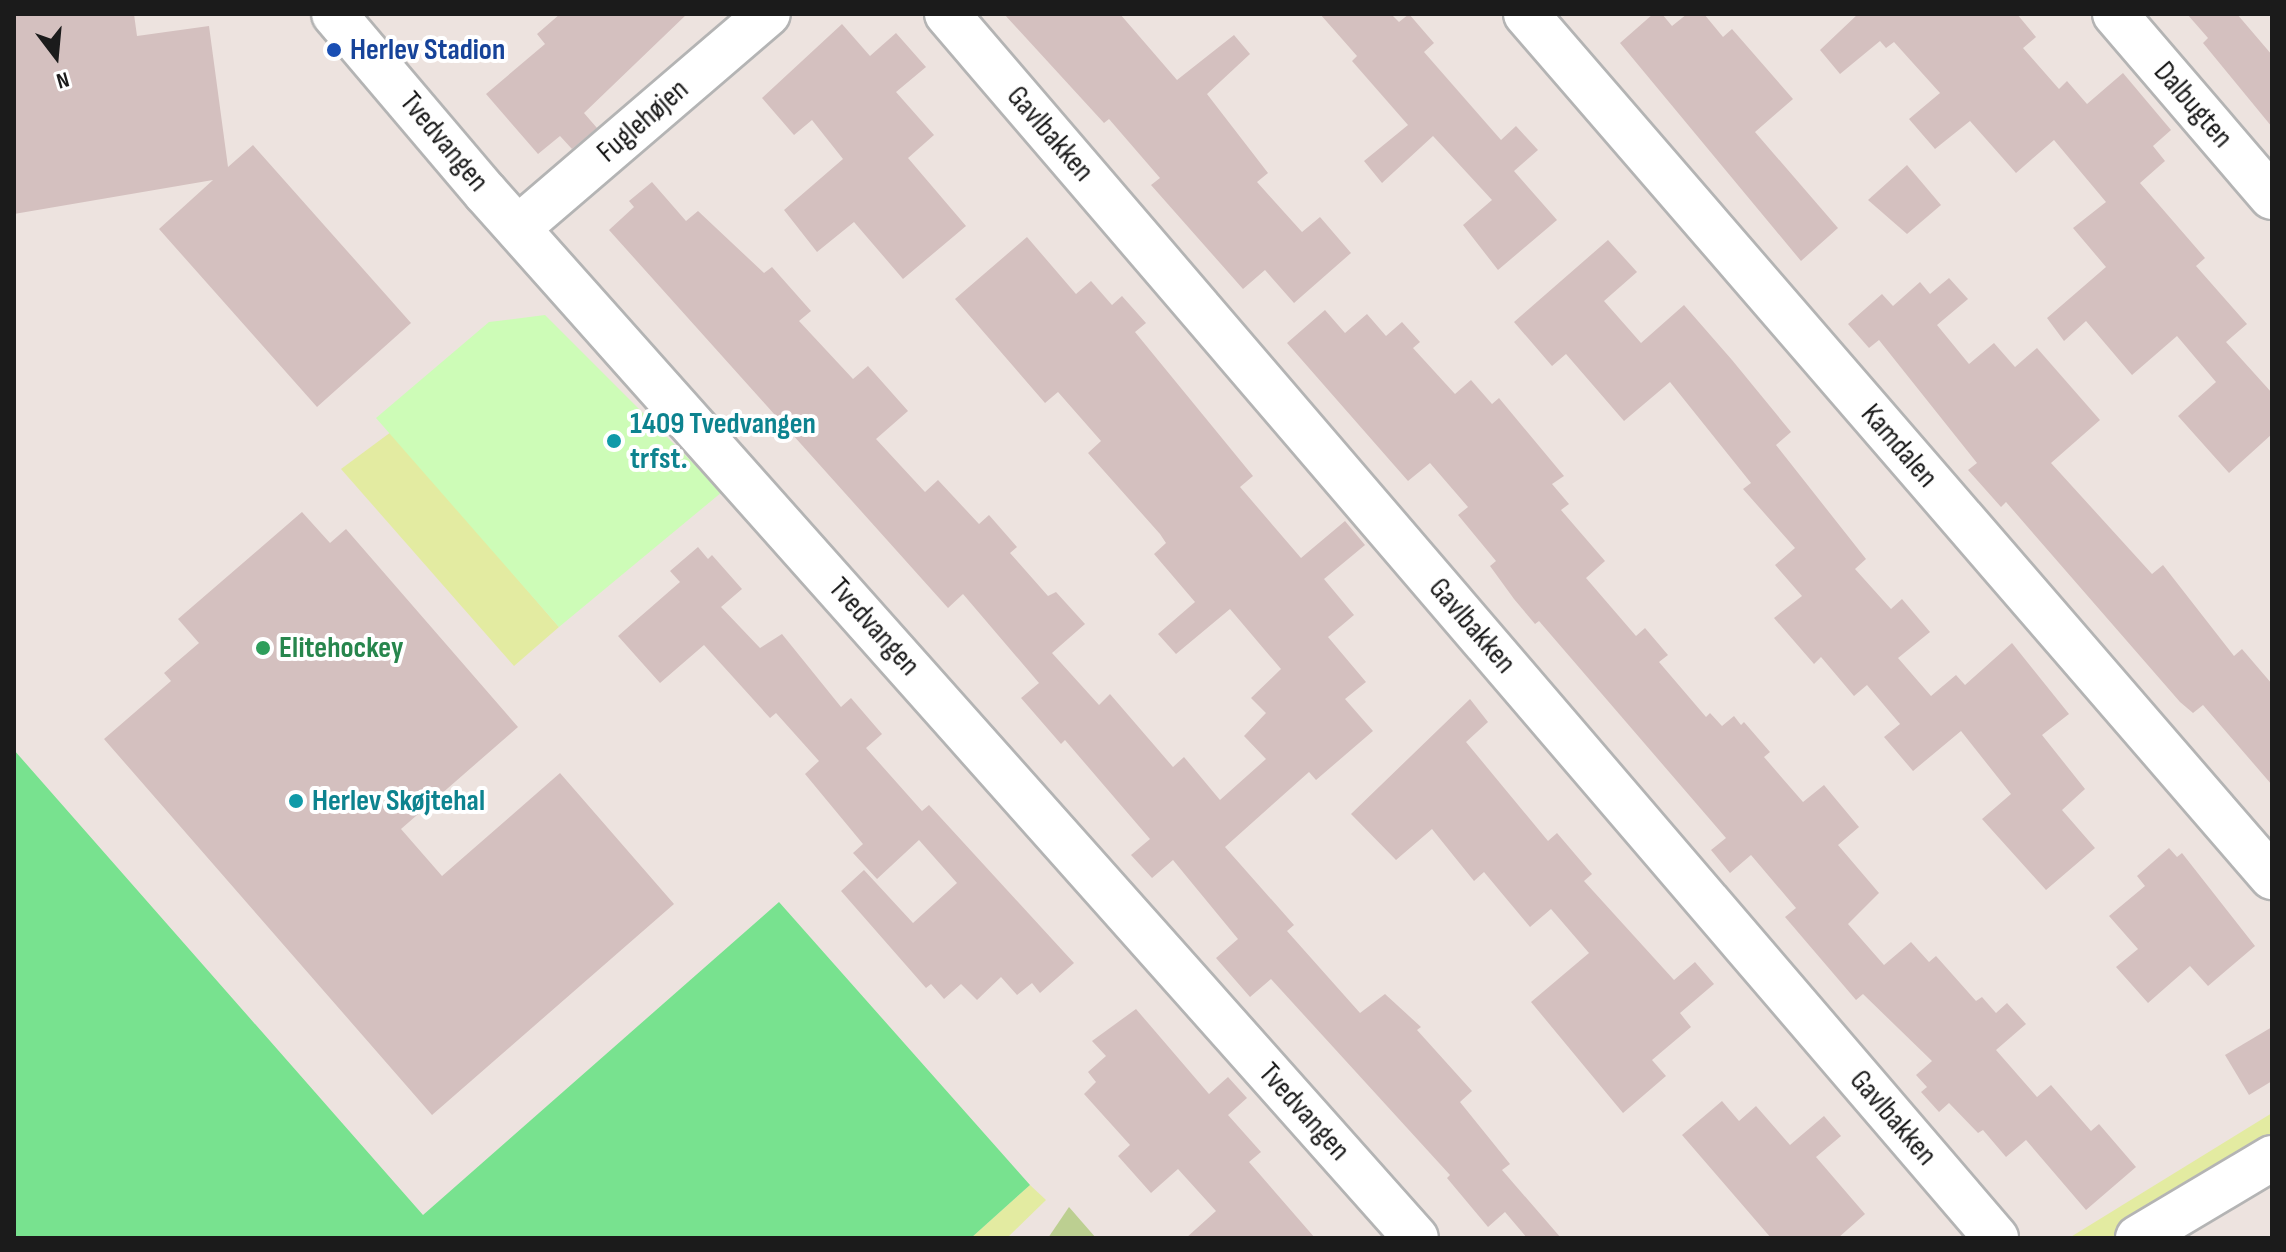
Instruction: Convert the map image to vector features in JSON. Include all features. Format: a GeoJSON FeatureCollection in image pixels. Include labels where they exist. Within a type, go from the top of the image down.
{"type":"FeatureCollection","features":[{"type":"Feature","properties":{"kind":"street","name":"Tvedvangen"},"geometry":{"type":"LineString","coordinates":[[334,14],[518,228],[1416,1238]]}},
{"type":"Feature","properties":{"kind":"street","name":"Fuglehøjen"},"geometry":{"type":"LineString","coordinates":[[518,228],[768,14]]}},
{"type":"Feature","properties":{"kind":"street","name":"Gavlbakken"},"geometry":{"type":"LineString","coordinates":[[947,14],[1996,1238]]}},
{"type":"Feature","properties":{"kind":"street","name":"Kamdalen"},"geometry":{"type":"LineString","coordinates":[[1526,14],[2272,877]]}},
{"type":"Feature","properties":{"kind":"street","name":"Dalbugten"},"geometry":{"type":"LineString","coordinates":[[2115,14],[2272,197]]}},
{"type":"Feature","properties":{"kind":"street"},"geometry":{"type":"LineString","coordinates":[[2138,1238],[2272,1158]]}},
{"type":"Feature","properties":{"kind":"green space"},"geometry":{"type":"Polygon","coordinates":[[[545,315],[722,492],[559,627],[376,418],[489,322],[545,315]]]}},
{"type":"Feature","properties":{"kind":"green space"},"geometry":{"type":"Polygon","coordinates":[[[391,432],[559,627],[514,666],[341,469],[391,432]]]}},
{"type":"Feature","properties":{"kind":"green space"},"geometry":{"type":"Polygon","coordinates":[[[14,750],[423,1215],[779,902],[1030,1185],[971,1238],[14,1238],[14,750]]]}},
{"type":"Feature","properties":{"kind":"green space"},"geometry":{"type":"Polygon","coordinates":[[[2272,1113],[2272,1143],[2114,1238],[2069,1238],[2272,1113]]]}},
{"type":"Feature","properties":{"kind":"green space"},"geometry":{"type":"Polygon","coordinates":[[[1030,1185],[1046,1200],[1007,1238],[971,1238],[1030,1185]]]}},
{"type":"Feature","properties":{"kind":"green space"},"geometry":{"type":"Polygon","coordinates":[[[1069,1207],[1096,1238],[1048,1238],[1069,1207]]]}},
{"type":"Feature","properties":{"kind":"building"},"geometry":{"type":"Polygon","coordinates":[[[14,14],[134,14],[137,36],[209,26],[228,167],[253,145],[411,323],[317,407],[159,229],[213,180],[14,214],[14,14]]]}},
{"type":"Feature","properties":{"kind":"building"},"geometry":{"type":"Polygon","coordinates":[[[560,14],[687,14],[584,113],[597,128],[572,149],[560,136],[538,154],[486,94],[545,44],[537,34],[560,14]]]}},
{"type":"Feature","properties":{"kind":"building"},"geometry":{"type":"Polygon","coordinates":[[[1004,14],[1120,14],[1177,80],[1234,35],[1250,54],[1207,94],[1268,173],[1257,182],[1302,232],[1320,217],[1351,253],[1294,303],[1265,270],[1243,289],[1151,185],[1160,178],[1109,119],[1104,123],[1004,14]]]}},
{"type":"Feature","properties":{"kind":"building"},"geometry":{"type":"Polygon","coordinates":[[[1320,14],[1391,14],[1399,22],[1409,14],[1434,43],[1424,52],[1501,140],[1516,126],[1538,150],[1514,171],[1557,220],[1498,270],[1463,225],[1492,200],[1433,136],[1382,183],[1364,161],[1408,125],[1352,61],[1357,56],[1320,14]]]}},
{"type":"Feature","properties":{"kind":"building"},"geometry":{"type":"Polygon","coordinates":[[[1653,14],[1662,14],[1672,26],[1687,14],[1704,14],[1723,37],[1732,29],[1793,99],[1755,132],[1838,228],[1801,261],[1620,43],[1653,14]]]}},
{"type":"Feature","properties":{"kind":"building"},"geometry":{"type":"Polygon","coordinates":[[[1858,14],[2017,14],[2036,37],[2023,48],[2059,89],[2067,81],[2087,104],[2123,73],[2171,130],[2153,146],[2165,161],[2140,183],[2205,258],[2196,266],[2247,324],[2226,342],[2272,393],[2272,434],[2229,473],[2178,416],[2216,382],[2177,336],[2132,375],[2086,321],[2064,341],[2047,318],[2106,267],[2073,228],[2106,202],[2054,140],[2016,173],[1970,121],[1935,149],[1909,119],[1940,93],[1894,42],[1886,48],[1880,41],[1840,74],[1820,50],[1858,14]]]}},
{"type":"Feature","properties":{"kind":"building"},"geometry":{"type":"Polygon","coordinates":[[[2187,14],[2237,14],[2272,55],[2272,127],[2203,43],[2208,38],[2187,14]]]}},
{"type":"Feature","properties":{"kind":"building"},"geometry":{"type":"Polygon","coordinates":[[[842,24],[870,56],[896,33],[926,67],[896,92],[934,135],[908,158],[966,226],[903,279],[854,222],[817,252],[784,210],[843,159],[812,120],[794,135],[762,98],[842,24]]]}},
{"type":"Feature","properties":{"kind":"building"},"geometry":{"type":"Polygon","coordinates":[[[1907,165],[1941,205],[1907,234],[1868,200],[1907,165]]]}},
{"type":"Feature","properties":{"kind":"building"},"geometry":{"type":"Polygon","coordinates":[[[652,182],[686,221],[698,211],[764,273],[772,267],[811,311],[799,321],[853,379],[868,366],[908,411],[876,439],[925,492],[938,480],[979,524],[989,515],[1017,547],[1010,553],[1048,596],[1056,592],[1085,624],[1052,653],[1099,705],[1110,694],[1173,767],[1184,757],[1220,800],[1266,759],[1244,736],[1266,713],[1251,698],[1281,669],[1230,609],[1176,654],[1158,634],[1195,602],[1154,554],[1166,543],[1088,453],[1101,441],[1058,392],[1045,403],[955,299],[1027,237],[1076,294],[1091,281],[1112,305],[1122,296],[1146,323],[1135,332],[1253,476],[1240,487],[1301,558],[1345,521],[1365,545],[1324,579],[1354,615],[1328,637],[1366,682],[1345,699],[1373,731],[1316,780],[1309,772],[1225,847],[1294,925],[1287,931],[1360,1013],[1385,994],[1421,1027],[1417,1030],[1472,1091],[1460,1102],[1510,1164],[1502,1170],[1561,1238],[1527,1238],[1505,1212],[1488,1227],[1447,1178],[1450,1175],[1271,979],[1250,997],[1216,958],[1238,939],[1173,860],[1152,878],[1131,855],[1150,839],[1065,740],[1061,744],[1021,698],[1039,683],[963,594],[948,608],[609,230],[634,207],[629,201],[652,182]]]}},
{"type":"Feature","properties":{"kind":"building"},"geometry":{"type":"Polygon","coordinates":[[[1608,240],[1637,272],[1604,301],[1641,343],[1684,305],[1732,360],[1791,432],[1776,445],[1866,559],[1855,569],[1891,609],[1902,599],[1930,632],[1898,658],[1931,696],[1956,675],[1965,685],[2012,643],[2069,714],[2042,735],[2085,789],[2062,810],[2095,848],[2046,890],[1982,819],[2011,794],[1961,731],[1913,771],[1884,737],[1900,724],[1867,685],[1854,696],[1821,657],[1814,664],[1774,618],[1802,596],[1775,565],[1795,548],[1743,489],[1751,483],[1670,382],[1624,421],[1566,354],[1552,366],[1514,322],[1608,240]]]}},
{"type":"Feature","properties":{"kind":"building"},"geometry":{"type":"Polygon","coordinates":[[[1949,278],[1968,299],[1937,325],[1969,364],[1994,343],[2015,367],[2037,348],[2100,420],[2051,463],[2152,574],[2163,565],[2234,656],[2242,649],[2272,684],[2272,785],[2203,705],[2193,713],[2180,702],[2006,502],[2001,507],[1968,470],[1977,463],[1879,340],[1869,348],[1848,324],[1882,294],[1893,306],[1920,282],[1930,294],[1949,278]]]}},
{"type":"Feature","properties":{"kind":"building"},"geometry":{"type":"Polygon","coordinates":[[[1325,310],[1345,333],[1367,314],[1386,336],[1402,322],[1420,342],[1413,348],[1455,394],[1471,380],[1492,404],[1499,398],[1564,476],[1552,484],[1569,504],[1561,510],[1605,561],[1586,578],[1636,636],[1645,628],[1668,655],[1659,662],[1706,717],[1710,713],[1722,726],[1734,716],[1741,725],[1744,722],[1770,752],[1764,757],[1803,802],[1824,785],[1859,827],[1838,845],[1879,893],[1848,924],[1884,965],[1911,942],[1929,962],[1936,956],[1976,1001],[1982,997],[1996,1013],[2007,1003],[2026,1024],[1996,1050],[2037,1097],[2051,1085],[2091,1131],[2099,1124],[2136,1167],[2086,1210],[2026,1140],[2006,1157],[1983,1130],[1978,1133],[1949,1103],[1939,1112],[1921,1092],[1927,1087],[1916,1075],[1932,1061],[1863,994],[1856,1000],[1785,917],[1796,908],[1751,855],[1730,873],[1711,850],[1726,838],[1539,621],[1535,624],[1514,599],[1490,566],[1496,561],[1458,515],[1468,507],[1430,463],[1408,481],[1287,343],[1325,310]]]}},
{"type":"Feature","properties":{"kind":"building","name":"Herlev Skøjtehal"},"geometry":{"type":"Polygon","coordinates":[[[302,512],[330,543],[346,529],[518,727],[401,829],[442,876],[560,773],[674,904],[432,1115],[104,739],[171,681],[164,673],[199,643],[178,619],[302,512]]]}},
{"type":"Feature","properties":{"kind":"building"},"geometry":{"type":"Polygon","coordinates":[[[698,547],[708,559],[712,555],[742,589],[721,607],[760,648],[782,634],[841,707],[851,698],[882,734],[866,748],[922,811],[929,805],[1074,963],[1040,993],[1032,983],[1017,995],[1001,977],[977,1000],[961,984],[944,999],[931,984],[926,988],[841,891],[864,870],[913,923],[957,883],[919,840],[877,879],[853,853],[863,844],[805,774],[819,761],[776,713],[770,718],[704,645],[660,683],[618,636],[680,582],[670,571],[698,547]]]}},
{"type":"Feature","properties":{"kind":"building"},"geometry":{"type":"Polygon","coordinates":[[[1470,699],[1488,722],[1466,742],[1548,841],[1557,833],[1592,874],[1584,881],[1674,980],[1695,962],[1714,984],[1680,1013],[1691,1027],[1652,1060],[1666,1076],[1623,1113],[1531,1002],[1589,953],[1551,909],[1530,927],[1484,872],[1474,881],[1432,829],[1396,860],[1351,814],[1470,699]]]}},
{"type":"Feature","properties":{"kind":"building"},"geometry":{"type":"Polygon","coordinates":[[[2169,848],[2177,857],[2182,853],[2255,946],[2208,986],[2190,966],[2148,1003],[2116,967],[2138,949],[2109,916],[2145,886],[2137,876],[2169,848]]]}},
{"type":"Feature","properties":{"kind":"building"},"geometry":{"type":"Polygon","coordinates":[[[1136,1009],[1209,1094],[1228,1077],[1247,1098],[1228,1115],[1261,1152],[1249,1162],[1315,1238],[1186,1238],[1216,1211],[1178,1169],[1151,1193],[1118,1156],[1130,1145],[1084,1094],[1096,1082],[1088,1072],[1106,1056],[1092,1041],[1136,1009]]]}},
{"type":"Feature","properties":{"kind":"building"},"geometry":{"type":"Polygon","coordinates":[[[2272,1027],[2272,1081],[2249,1095],[2225,1055],[2272,1027]]]}},
{"type":"Feature","properties":{"kind":"building"},"geometry":{"type":"Polygon","coordinates":[[[1722,1101],[1739,1121],[1756,1106],[1790,1145],[1824,1116],[1841,1136],[1816,1157],[1865,1214],[1838,1238],[1771,1238],[1682,1135],[1722,1101]]]}},
{"type":"Feature","properties":{"kind":"place","name":"Herlev Stadion"},"geometry":{"type":"Point","coordinates":[334,50]}},
{"type":"Feature","properties":{"kind":"place","name":"1409 Tvedvangen trfst."},"geometry":{"type":"Point","coordinates":[614,441]}},
{"type":"Feature","properties":{"kind":"place","name":"Elitehockey"},"geometry":{"type":"Point","coordinates":[263,648]}},
{"type":"Feature","properties":{"kind":"place","name":"Herlev Skøjtehal"},"geometry":{"type":"Point","coordinates":[296,801]}}]}
